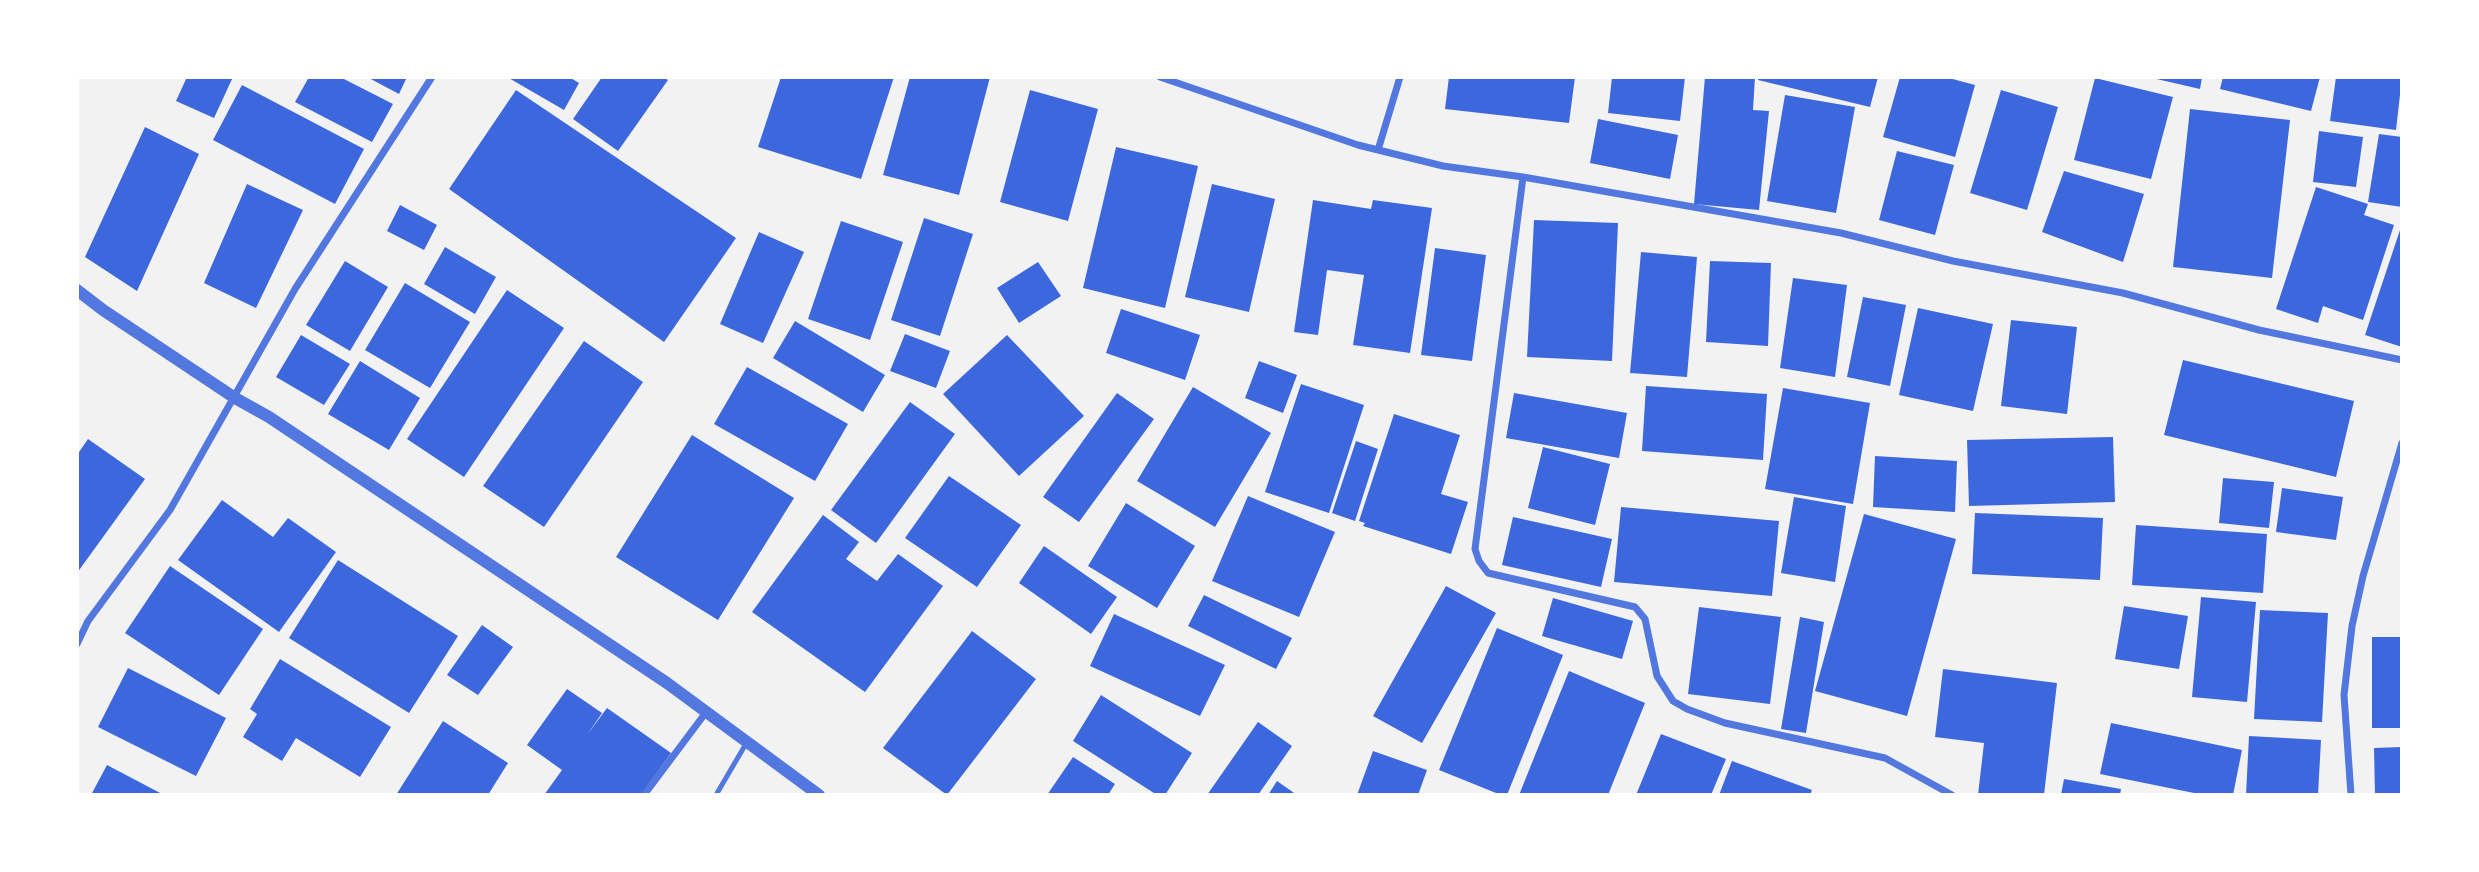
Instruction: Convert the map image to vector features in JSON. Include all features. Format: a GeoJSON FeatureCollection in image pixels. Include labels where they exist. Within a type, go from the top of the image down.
{"type":"FeatureCollection","features":[{"type":"Feature","properties":{"kind":"street"},"geometry":{"type":"LineString","coordinates":[[77,644],[89,621],[170,510],[236,398],[295,289],[432,77]]}},
{"type":"Feature","properties":{"kind":"street"},"geometry":{"type":"LineString","coordinates":[[1160,77],[1378,150],[1443,166],[1523,177],[1841,233],[1953,261],[2123,293],[2259,330],[2402,360]]}},
{"type":"Feature","properties":{"kind":"street"},"geometry":{"type":"LineString","coordinates":[[1378,150],[1400,77]]}},
{"type":"Feature","properties":{"kind":"street"},"geometry":{"type":"LineString","coordinates":[[1523,177],[1475,549],[1479,561],[1488,573],[1635,607],[1645,619],[1657,676],[1673,701],[1687,709],[1725,723],[1885,758],[1952,795]]}},
{"type":"Feature","properties":{"kind":"street"},"geometry":{"type":"LineString","coordinates":[[77,290],[103,310],[269,417],[707,711],[819,795]]}},
{"type":"Feature","properties":{"kind":"street"},"geometry":{"type":"LineString","coordinates":[[2351,795],[2344,695],[2352,626],[2362,576],[2402,443]]}},
{"type":"Feature","properties":{"kind":"street"},"geometry":{"type":"LineString","coordinates":[[644,795],[707,711]]}},
{"type":"Feature","properties":{"kind":"lane"},"geometry":{"type":"LineString","coordinates":[[716,795],[747,743]]}},
{"type":"Feature","properties":{"kind":"building"},"geometry":{"type":"Polygon","coordinates":[[[187,77],[233,77],[214,118],[176,101],[187,77]]]}},
{"type":"Feature","properties":{"kind":"building"},"geometry":{"type":"Polygon","coordinates":[[[309,77],[340,77],[393,104],[372,142],[295,102],[309,77]]]}},
{"type":"Feature","properties":{"kind":"building"},"geometry":{"type":"Polygon","coordinates":[[[367,77],[407,77],[399,94],[367,77]]]}},
{"type":"Feature","properties":{"kind":"building"},"geometry":{"type":"Polygon","coordinates":[[[507,77],[569,77],[579,83],[564,110],[507,77]]]}},
{"type":"Feature","properties":{"kind":"building"},"geometry":{"type":"Polygon","coordinates":[[[602,77],[663,77],[668,80],[618,151],[573,119],[602,77]]]}},
{"type":"Feature","properties":{"kind":"building"},"geometry":{"type":"Polygon","coordinates":[[[781,77],[894,77],[861,179],[758,147],[781,77]]]}},
{"type":"Feature","properties":{"kind":"building"},"geometry":{"type":"Polygon","coordinates":[[[910,77],[990,77],[959,195],[883,175],[910,77]]]}},
{"type":"Feature","properties":{"kind":"building"},"geometry":{"type":"Polygon","coordinates":[[[1449,77],[1575,77],[1569,123],[1445,109],[1449,77]]]}},
{"type":"Feature","properties":{"kind":"building"},"geometry":{"type":"Polygon","coordinates":[[[1612,77],[1685,77],[1680,121],[1608,113],[1612,77]]]}},
{"type":"Feature","properties":{"kind":"building"},"geometry":{"type":"Polygon","coordinates":[[[1705,77],[1755,77],[1753,110],[1769,111],[1759,210],[1694,204],[1705,77]]]}},
{"type":"Feature","properties":{"kind":"building"},"geometry":{"type":"Polygon","coordinates":[[[1758,77],[1878,77],[1870,107],[1758,80],[1758,77]]]}},
{"type":"Feature","properties":{"kind":"building"},"geometry":{"type":"Polygon","coordinates":[[[1900,77],[1945,77],[1975,85],[1955,157],[1883,137],[1900,77]]]}},
{"type":"Feature","properties":{"kind":"building"},"geometry":{"type":"Polygon","coordinates":[[[2148,77],[2202,77],[2200,89],[2148,77]]]}},
{"type":"Feature","properties":{"kind":"building"},"geometry":{"type":"Polygon","coordinates":[[[2223,77],[2320,77],[2311,111],[2220,89],[2223,77]]]}},
{"type":"Feature","properties":{"kind":"building"},"geometry":{"type":"Polygon","coordinates":[[[2336,77],[2402,77],[2396,130],[2330,121],[2336,77]]]}},
{"type":"Feature","properties":{"kind":"building"},"geometry":{"type":"Polygon","coordinates":[[[2095,78],[2173,97],[2151,179],[2074,160],[2095,78]]]}},
{"type":"Feature","properties":{"kind":"building"},"geometry":{"type":"Polygon","coordinates":[[[242,85],[364,149],[335,204],[213,140],[242,85]]]}},
{"type":"Feature","properties":{"kind":"building"},"geometry":{"type":"Polygon","coordinates":[[[516,90],[736,238],[664,342],[449,189],[516,90]]]}},
{"type":"Feature","properties":{"kind":"building"},"geometry":{"type":"Polygon","coordinates":[[[1030,90],[1098,109],[1068,221],[1000,202],[1030,90]]]}},
{"type":"Feature","properties":{"kind":"building"},"geometry":{"type":"Polygon","coordinates":[[[2001,90],[2058,107],[2027,210],[1970,193],[2001,90]]]}},
{"type":"Feature","properties":{"kind":"building"},"geometry":{"type":"Polygon","coordinates":[[[1785,95],[1855,107],[1836,213],[1767,201],[1785,95]]]}},
{"type":"Feature","properties":{"kind":"building"},"geometry":{"type":"Polygon","coordinates":[[[2190,109],[2290,120],[2272,278],[2173,267],[2190,109]]]}},
{"type":"Feature","properties":{"kind":"building"},"geometry":{"type":"Polygon","coordinates":[[[1598,119],[1678,135],[1670,179],[1590,163],[1598,119]]]}},
{"type":"Feature","properties":{"kind":"building"},"geometry":{"type":"Polygon","coordinates":[[[145,127],[199,154],[137,291],[85,257],[145,127]]]}},
{"type":"Feature","properties":{"kind":"building"},"geometry":{"type":"Polygon","coordinates":[[[2319,131],[2363,137],[2356,187],[2313,182],[2319,131]]]}},
{"type":"Feature","properties":{"kind":"building"},"geometry":{"type":"Polygon","coordinates":[[[2379,134],[2402,137],[2402,207],[2368,202],[2379,134]]]}},
{"type":"Feature","properties":{"kind":"building"},"geometry":{"type":"Polygon","coordinates":[[[1116,147],[1198,166],[1165,308],[1083,288],[1116,147]]]}},
{"type":"Feature","properties":{"kind":"building"},"geometry":{"type":"Polygon","coordinates":[[[1897,151],[1954,165],[1935,235],[1879,220],[1897,151]]]}},
{"type":"Feature","properties":{"kind":"building"},"geometry":{"type":"Polygon","coordinates":[[[2064,171],[2144,194],[2123,262],[2042,232],[2064,171]]]}},
{"type":"Feature","properties":{"kind":"building"},"geometry":{"type":"Polygon","coordinates":[[[247,184],[303,210],[256,308],[204,283],[247,184]]]}},
{"type":"Feature","properties":{"kind":"building"},"geometry":{"type":"Polygon","coordinates":[[[1212,184],[1275,199],[1249,312],[1185,297],[1212,184]]]}},
{"type":"Feature","properties":{"kind":"building"},"geometry":{"type":"Polygon","coordinates":[[[2316,187],[2368,204],[2364,215],[2394,225],[2363,320],[2323,306],[2318,323],[2276,309],[2316,187]]]}},
{"type":"Feature","properties":{"kind":"building"},"geometry":{"type":"Polygon","coordinates":[[[1313,200],[1371,209],[1373,200],[1432,208],[1410,353],[1353,345],[1364,275],[1327,270],[1318,335],[1294,332],[1313,200]]]}},
{"type":"Feature","properties":{"kind":"building"},"geometry":{"type":"Polygon","coordinates":[[[400,205],[437,225],[424,250],[387,231],[400,205]]]}},
{"type":"Feature","properties":{"kind":"building"},"geometry":{"type":"Polygon","coordinates":[[[924,218],[973,234],[940,336],[891,320],[924,218]]]}},
{"type":"Feature","properties":{"kind":"building"},"geometry":{"type":"Polygon","coordinates":[[[1534,220],[1618,223],[1612,361],[1527,357],[1534,220]]]}},
{"type":"Feature","properties":{"kind":"building"},"geometry":{"type":"Polygon","coordinates":[[[841,221],[903,242],[870,340],[808,319],[841,221]]]}},
{"type":"Feature","properties":{"kind":"building"},"geometry":{"type":"Polygon","coordinates":[[[2402,224],[2402,347],[2365,335],[2402,224]]]}},
{"type":"Feature","properties":{"kind":"building"},"geometry":{"type":"Polygon","coordinates":[[[759,232],[804,252],[763,343],[720,324],[759,232]]]}},
{"type":"Feature","properties":{"kind":"building"},"geometry":{"type":"Polygon","coordinates":[[[445,247],[496,277],[475,314],[424,284],[445,247]]]}},
{"type":"Feature","properties":{"kind":"building"},"geometry":{"type":"Polygon","coordinates":[[[1435,248],[1486,255],[1472,361],[1421,355],[1435,248]]]}},
{"type":"Feature","properties":{"kind":"building"},"geometry":{"type":"Polygon","coordinates":[[[1641,252],[1697,257],[1687,377],[1630,373],[1641,252]]]}},
{"type":"Feature","properties":{"kind":"building"},"geometry":{"type":"Polygon","coordinates":[[[345,261],[388,287],[350,351],[306,325],[345,261]]]}},
{"type":"Feature","properties":{"kind":"building"},"geometry":{"type":"Polygon","coordinates":[[[1710,261],[1771,263],[1768,346],[1706,342],[1710,261]]]}},
{"type":"Feature","properties":{"kind":"building"},"geometry":{"type":"Polygon","coordinates":[[[1038,262],[1061,296],[1019,323],[997,288],[1038,262]]]}},
{"type":"Feature","properties":{"kind":"building"},"geometry":{"type":"Polygon","coordinates":[[[1793,278],[1847,285],[1835,377],[1780,368],[1793,278]]]}},
{"type":"Feature","properties":{"kind":"building"},"geometry":{"type":"Polygon","coordinates":[[[405,283],[470,322],[430,388],[365,350],[405,283]]]}},
{"type":"Feature","properties":{"kind":"building"},"geometry":{"type":"Polygon","coordinates":[[[507,290],[564,328],[464,477],[407,439],[507,290]]]}},
{"type":"Feature","properties":{"kind":"building"},"geometry":{"type":"Polygon","coordinates":[[[1863,297],[1906,305],[1890,386],[1847,377],[1863,297]]]}},
{"type":"Feature","properties":{"kind":"building"},"geometry":{"type":"Polygon","coordinates":[[[1918,308],[1993,324],[1973,411],[1899,395],[1918,308]]]}},
{"type":"Feature","properties":{"kind":"building"},"geometry":{"type":"Polygon","coordinates":[[[1121,309],[1200,335],[1185,380],[1106,353],[1121,309]]]}},
{"type":"Feature","properties":{"kind":"building"},"geometry":{"type":"Polygon","coordinates":[[[2011,320],[2077,327],[2067,414],[2001,406],[2011,320]]]}},
{"type":"Feature","properties":{"kind":"building"},"geometry":{"type":"Polygon","coordinates":[[[795,321],[885,375],[863,412],[773,358],[795,321]]]}},
{"type":"Feature","properties":{"kind":"building"},"geometry":{"type":"Polygon","coordinates":[[[905,334],[950,351],[936,388],[890,371],[905,334]]]}},
{"type":"Feature","properties":{"kind":"building"},"geometry":{"type":"Polygon","coordinates":[[[301,335],[350,364],[324,405],[276,377],[301,335]]]}},
{"type":"Feature","properties":{"kind":"building"},"geometry":{"type":"Polygon","coordinates":[[[1007,335],[1084,416],[1019,476],[943,394],[1007,335]]]}},
{"type":"Feature","properties":{"kind":"building"},"geometry":{"type":"Polygon","coordinates":[[[584,341],[643,382],[544,527],[483,486],[584,341]]]}},
{"type":"Feature","properties":{"kind":"building"},"geometry":{"type":"Polygon","coordinates":[[[2183,360],[2354,401],[2336,477],[2164,435],[2183,360]]]}},
{"type":"Feature","properties":{"kind":"building"},"geometry":{"type":"Polygon","coordinates":[[[360,361],[420,398],[389,450],[328,414],[360,361]]]}},
{"type":"Feature","properties":{"kind":"building"},"geometry":{"type":"Polygon","coordinates":[[[1259,361],[1297,375],[1283,413],[1245,398],[1259,361]]]}},
{"type":"Feature","properties":{"kind":"building"},"geometry":{"type":"Polygon","coordinates":[[[747,367],[848,424],[815,481],[714,424],[747,367]]]}},
{"type":"Feature","properties":{"kind":"building"},"geometry":{"type":"Polygon","coordinates":[[[1301,384],[1364,405],[1329,513],[1265,492],[1301,384]]]}},
{"type":"Feature","properties":{"kind":"building"},"geometry":{"type":"Polygon","coordinates":[[[1646,386],[1767,394],[1763,460],[1642,451],[1646,386]]]}},
{"type":"Feature","properties":{"kind":"building"},"geometry":{"type":"Polygon","coordinates":[[[1193,387],[1271,433],[1215,527],[1137,481],[1193,387]]]}},
{"type":"Feature","properties":{"kind":"building"},"geometry":{"type":"Polygon","coordinates":[[[1783,388],[1870,403],[1853,504],[1765,489],[1783,388]]]}},
{"type":"Feature","properties":{"kind":"building"},"geometry":{"type":"Polygon","coordinates":[[[1117,393],[1154,419],[1079,522],[1043,497],[1117,393]]]}},
{"type":"Feature","properties":{"kind":"building"},"geometry":{"type":"Polygon","coordinates":[[[1514,393],[1627,413],[1619,458],[1506,438],[1514,393]]]}},
{"type":"Feature","properties":{"kind":"building"},"geometry":{"type":"Polygon","coordinates":[[[910,402],[955,434],[876,543],[831,510],[910,402]]]}},
{"type":"Feature","properties":{"kind":"building"},"geometry":{"type":"Polygon","coordinates":[[[1394,414],[1460,435],[1441,494],[1468,502],[1451,554],[1363,526],[1365,523],[1359,521],[1394,414]]]}},
{"type":"Feature","properties":{"kind":"building"},"geometry":{"type":"Polygon","coordinates":[[[692,435],[794,498],[718,620],[616,557],[692,435]]]}},
{"type":"Feature","properties":{"kind":"building"},"geometry":{"type":"Polygon","coordinates":[[[2113,437],[2115,502],[1969,506],[1967,440],[2113,437]]]}},
{"type":"Feature","properties":{"kind":"building"},"geometry":{"type":"Polygon","coordinates":[[[88,439],[145,479],[77,573],[77,455],[88,439]]]}},
{"type":"Feature","properties":{"kind":"building"},"geometry":{"type":"Polygon","coordinates":[[[1356,441],[1378,449],[1355,521],[1332,513],[1356,441]]]}},
{"type":"Feature","properties":{"kind":"building"},"geometry":{"type":"Polygon","coordinates":[[[1543,447],[1610,464],[1595,525],[1528,508],[1543,447]]]}},
{"type":"Feature","properties":{"kind":"building"},"geometry":{"type":"Polygon","coordinates":[[[1875,456],[1957,461],[1955,512],[1873,507],[1875,456]]]}},
{"type":"Feature","properties":{"kind":"building"},"geometry":{"type":"Polygon","coordinates":[[[949,476],[1021,525],[977,587],[905,538],[949,476]]]}},
{"type":"Feature","properties":{"kind":"building"},"geometry":{"type":"Polygon","coordinates":[[[2223,478],[2274,482],[2269,528],[2219,523],[2223,478]]]}},
{"type":"Feature","properties":{"kind":"building"},"geometry":{"type":"Polygon","coordinates":[[[2282,488],[2343,497],[2336,540],[2276,532],[2282,488]]]}},
{"type":"Feature","properties":{"kind":"building"},"geometry":{"type":"Polygon","coordinates":[[[1248,496],[1335,532],[1299,617],[1212,581],[1248,496]]]}},
{"type":"Feature","properties":{"kind":"building"},"geometry":{"type":"Polygon","coordinates":[[[1794,497],[1846,506],[1835,582],[1781,573],[1794,497]]]}},
{"type":"Feature","properties":{"kind":"building"},"geometry":{"type":"Polygon","coordinates":[[[222,500],[273,537],[288,518],[336,552],[279,632],[178,560],[222,500]]]}},
{"type":"Feature","properties":{"kind":"building"},"geometry":{"type":"Polygon","coordinates":[[[1126,503],[1195,546],[1157,608],[1088,566],[1126,503]]]}},
{"type":"Feature","properties":{"kind":"building"},"geometry":{"type":"Polygon","coordinates":[[[1621,507],[1779,521],[1772,596],[1614,582],[1621,507]]]}},
{"type":"Feature","properties":{"kind":"building"},"geometry":{"type":"Polygon","coordinates":[[[1975,513],[2103,518],[2100,580],[1972,574],[1975,513]]]}},
{"type":"Feature","properties":{"kind":"building"},"geometry":{"type":"Polygon","coordinates":[[[1864,514],[1956,539],[1907,716],[1815,691],[1864,514]]]}},
{"type":"Feature","properties":{"kind":"building"},"geometry":{"type":"Polygon","coordinates":[[[823,515],[859,542],[846,559],[877,581],[898,554],[943,586],[865,692],[752,612],[823,515]]]}},
{"type":"Feature","properties":{"kind":"building"},"geometry":{"type":"Polygon","coordinates":[[[1513,517],[1612,539],[1601,587],[1502,565],[1513,517]]]}},
{"type":"Feature","properties":{"kind":"building"},"geometry":{"type":"Polygon","coordinates":[[[2136,525],[2267,534],[2263,593],[2132,585],[2136,525]]]}},
{"type":"Feature","properties":{"kind":"building"},"geometry":{"type":"Polygon","coordinates":[[[1044,546],[1117,597],[1091,634],[1019,583],[1044,546]]]}},
{"type":"Feature","properties":{"kind":"building"},"geometry":{"type":"Polygon","coordinates":[[[338,560],[458,636],[409,713],[289,638],[338,560]]]}},
{"type":"Feature","properties":{"kind":"building"},"geometry":{"type":"Polygon","coordinates":[[[170,566],[263,629],[219,695],[125,633],[170,566]]]}},
{"type":"Feature","properties":{"kind":"building"},"geometry":{"type":"Polygon","coordinates":[[[1446,586],[1496,613],[1422,743],[1373,716],[1446,586]]]}},
{"type":"Feature","properties":{"kind":"building"},"geometry":{"type":"Polygon","coordinates":[[[1204,595],[1292,638],[1276,669],[1188,626],[1204,595]]]}},
{"type":"Feature","properties":{"kind":"building"},"geometry":{"type":"Polygon","coordinates":[[[2201,597],[2256,602],[2247,702],[2192,697],[2201,597]]]}},
{"type":"Feature","properties":{"kind":"building"},"geometry":{"type":"Polygon","coordinates":[[[1553,598],[1633,621],[1622,659],[1542,636],[1553,598]]]}},
{"type":"Feature","properties":{"kind":"building"},"geometry":{"type":"Polygon","coordinates":[[[2124,606],[2188,616],[2179,669],[2115,659],[2124,606]]]}},
{"type":"Feature","properties":{"kind":"building"},"geometry":{"type":"Polygon","coordinates":[[[1699,607],[1781,617],[1770,704],[1688,694],[1699,607]]]}},
{"type":"Feature","properties":{"kind":"building"},"geometry":{"type":"Polygon","coordinates":[[[2260,610],[2328,613],[2322,722],[2254,719],[2260,610]]]}},
{"type":"Feature","properties":{"kind":"building"},"geometry":{"type":"Polygon","coordinates":[[[1114,614],[1225,665],[1200,716],[1090,666],[1114,614]]]}},
{"type":"Feature","properties":{"kind":"building"},"geometry":{"type":"Polygon","coordinates":[[[1800,617],[1824,622],[1806,733],[1781,729],[1800,617]]]}},
{"type":"Feature","properties":{"kind":"building"},"geometry":{"type":"Polygon","coordinates":[[[482,625],[513,647],[478,695],[447,675],[482,625]]]}},
{"type":"Feature","properties":{"kind":"building"},"geometry":{"type":"Polygon","coordinates":[[[1497,628],[1563,655],[1507,795],[1439,770],[1497,628]]]}},
{"type":"Feature","properties":{"kind":"building"},"geometry":{"type":"Polygon","coordinates":[[[972,631],[1036,679],[947,795],[883,748],[972,631]]]}},
{"type":"Feature","properties":{"kind":"building"},"geometry":{"type":"Polygon","coordinates":[[[2372,637],[2402,637],[2402,728],[2372,728],[2372,637]]]}},
{"type":"Feature","properties":{"kind":"building"},"geometry":{"type":"Polygon","coordinates":[[[280,659],[391,727],[360,777],[296,738],[282,761],[243,737],[257,714],[250,709],[280,659]]]}},
{"type":"Feature","properties":{"kind":"building"},"geometry":{"type":"Polygon","coordinates":[[[128,668],[226,718],[196,776],[98,727],[128,668]]]}},
{"type":"Feature","properties":{"kind":"building"},"geometry":{"type":"Polygon","coordinates":[[[1943,669],[2057,683],[2044,795],[1978,795],[1984,743],[1935,737],[1943,669]]]}},
{"type":"Feature","properties":{"kind":"building"},"geometry":{"type":"Polygon","coordinates":[[[1569,671],[1645,703],[1608,795],[1519,795],[1569,671]]]}},
{"type":"Feature","properties":{"kind":"building"},"geometry":{"type":"Polygon","coordinates":[[[567,689],[602,713],[587,735],[607,708],[671,753],[641,795],[544,795],[562,770],[527,745],[567,689]]]}},
{"type":"Feature","properties":{"kind":"building"},"geometry":{"type":"Polygon","coordinates":[[[1101,695],[1192,753],[1165,795],[1157,795],[1073,741],[1101,695]]]}},
{"type":"Feature","properties":{"kind":"building"},"geometry":{"type":"Polygon","coordinates":[[[443,721],[508,763],[488,795],[396,795],[443,721]]]}},
{"type":"Feature","properties":{"kind":"building"},"geometry":{"type":"Polygon","coordinates":[[[1258,722],[1292,746],[1258,795],[1207,795],[1258,722]]]}},
{"type":"Feature","properties":{"kind":"building"},"geometry":{"type":"Polygon","coordinates":[[[2111,723],[2242,750],[2233,795],[2204,795],[2100,774],[2111,723]]]}},
{"type":"Feature","properties":{"kind":"building"},"geometry":{"type":"Polygon","coordinates":[[[1661,734],[1726,759],[1711,795],[1636,795],[1661,734]]]}},
{"type":"Feature","properties":{"kind":"building"},"geometry":{"type":"Polygon","coordinates":[[[2249,736],[2321,740],[2318,795],[2246,795],[2249,736]]]}},
{"type":"Feature","properties":{"kind":"building"},"geometry":{"type":"Polygon","coordinates":[[[2402,747],[2402,795],[2375,795],[2374,748],[2402,747]]]}},
{"type":"Feature","properties":{"kind":"building"},"geometry":{"type":"Polygon","coordinates":[[[1373,751],[1427,770],[1418,795],[1357,795],[1373,751]]]}},
{"type":"Feature","properties":{"kind":"building"},"geometry":{"type":"Polygon","coordinates":[[[1073,757],[1115,784],[1108,795],[1047,795],[1073,757]]]}},
{"type":"Feature","properties":{"kind":"building"},"geometry":{"type":"Polygon","coordinates":[[[1732,761],[1812,790],[1810,795],[1719,795],[1732,761]]]}},
{"type":"Feature","properties":{"kind":"building"},"geometry":{"type":"Polygon","coordinates":[[[107,765],[164,795],[91,795],[107,765]]]}},
{"type":"Feature","properties":{"kind":"building"},"geometry":{"type":"Polygon","coordinates":[[[2064,779],[2121,789],[2120,795],[2061,795],[2064,779]]]}},
{"type":"Feature","properties":{"kind":"building"},"geometry":{"type":"Polygon","coordinates":[[[1277,781],[1297,795],[1268,795],[1277,781]]]}}]}
